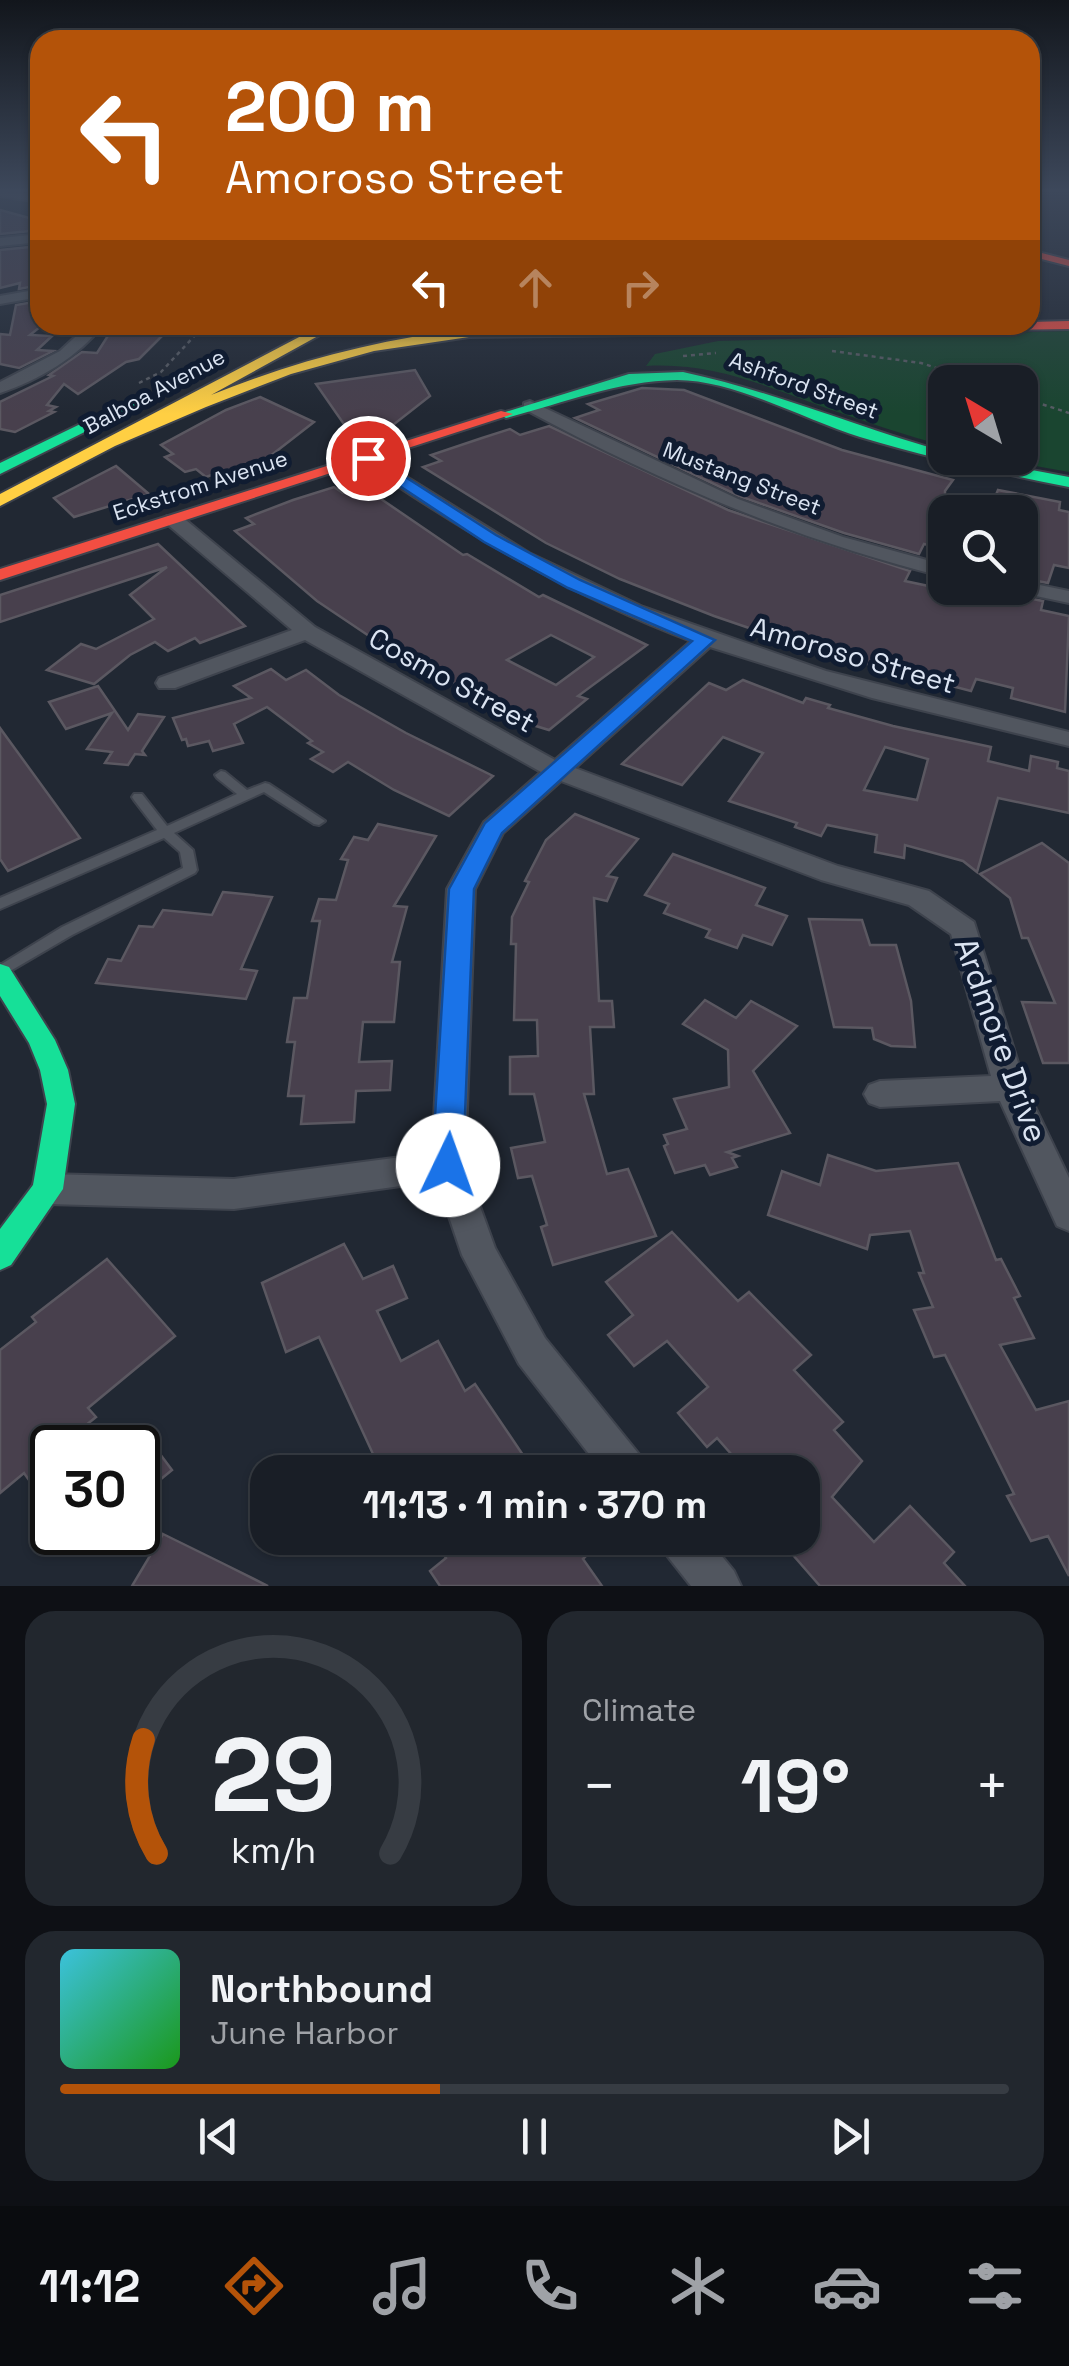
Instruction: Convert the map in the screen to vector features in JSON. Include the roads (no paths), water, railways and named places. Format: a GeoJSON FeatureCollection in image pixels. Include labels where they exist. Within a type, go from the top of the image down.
{"type":"FeatureCollection","features":[{"type":"Feature","properties":{"kind":"main road"},"geometry":{"type":"LineString","coordinates":[[1040,275],[1061,289]]}},
{"type":"Feature","properties":{"kind":"main road"},"geometry":{"type":"LineString","coordinates":[[1040,325],[1069,325]]}},
{"type":"Feature","properties":{"kind":"main road","name":"Balboa Avenue"},"geometry":{"type":"LineString","coordinates":[[185,376],[266,335]]}},
{"type":"Feature","properties":{"kind":"main road","name":"Balboa Avenue"},"geometry":{"type":"LineString","coordinates":[[0,501],[313,335]]}},
{"type":"Feature","properties":{"kind":"main road"},"geometry":{"type":"LineString","coordinates":[[113,442],[294,363],[393,339],[443,335]]}},
{"type":"Feature","properties":{"kind":"main road","name":"Eckstrom Avenue"},"geometry":{"type":"LineString","coordinates":[[0,575],[530,406],[648,374]]}},
{"type":"Feature","properties":{"kind":"main road","name":"Ashford Street"},"geometry":{"type":"LineString","coordinates":[[648,374],[685,374],[730,382],[869,436],[928,452]]}},
{"type":"Feature","properties":{"kind":"main road","name":"Balboa Avenue"},"geometry":{"type":"LineString","coordinates":[[0,470],[152,393]]}},
{"type":"Feature","properties":{"kind":"main road","name":"Ashford Street"},"geometry":{"type":"LineString","coordinates":[[1035,475],[1069,482]]}},
{"type":"Feature","properties":{"kind":"main road"},"geometry":{"type":"LineString","coordinates":[[0,973],[54,1070],[60,1104],[48,1189],[0,1254]]}},
{"type":"Feature","properties":{"kind":"street"},"geometry":{"type":"LineString","coordinates":[[0,300],[30,295]]}},
{"type":"Feature","properties":{"kind":"street"},"geometry":{"type":"LineString","coordinates":[[0,388],[63,357],[89,335]]}},
{"type":"Feature","properties":{"kind":"street","name":"Mustang Street"},"geometry":{"type":"LineString","coordinates":[[530,406],[656,474],[772,521],[928,566]]}},
{"type":"Feature","properties":{"kind":"street","name":"Amoroso Street"},"geometry":{"type":"LineString","coordinates":[[368,458],[524,557],[574,584],[705,640],[920,706],[1069,738]]}},
{"type":"Feature","properties":{"kind":"street","name":"Cosmo Street"},"geometry":{"type":"LineString","coordinates":[[174,520],[307,632],[427,703],[556,770],[830,872],[919,898],[957,922]]}},
{"type":"Feature","properties":{"kind":"street"},"geometry":{"type":"LineString","coordinates":[[1038,591],[1069,597]]}},
{"type":"Feature","properties":{"kind":"street"},"geometry":{"type":"LineString","coordinates":[[167,683],[307,632]]}},
{"type":"Feature","properties":{"kind":"street"},"geometry":{"type":"LineString","coordinates":[[615,1455],[532,1351],[480,1255],[448,1165],[462,889],[493,828],[705,640]]}},
{"type":"Feature","properties":{"kind":"street","name":"Ardmore Drive"},"geometry":{"type":"LineString","coordinates":[[957,922],[964,929],[1010,1088],[1069,1215]]}},
{"type":"Feature","properties":{"kind":"street"},"geometry":{"type":"LineString","coordinates":[[880,1094],[1010,1088]]}},
{"type":"Feature","properties":{"kind":"street"},"geometry":{"type":"LineString","coordinates":[[48,1189],[234,1194],[448,1165]]}},
{"type":"Feature","properties":{"kind":"street"},"geometry":{"type":"LineString","coordinates":[[694,1555],[719,1586]]}},
{"type":"Feature","properties":{"kind":"lane"},"geometry":{"type":"LineString","coordinates":[[221,775],[246,795]]}},
{"type":"Feature","properties":{"kind":"lane"},"geometry":{"type":"LineString","coordinates":[[0,904],[265,787],[319,821]]}},
{"type":"Feature","properties":{"kind":"lane"},"geometry":{"type":"LineString","coordinates":[[0,973],[66,931],[190,870],[186,850],[165,832],[138,797]]}}]}
